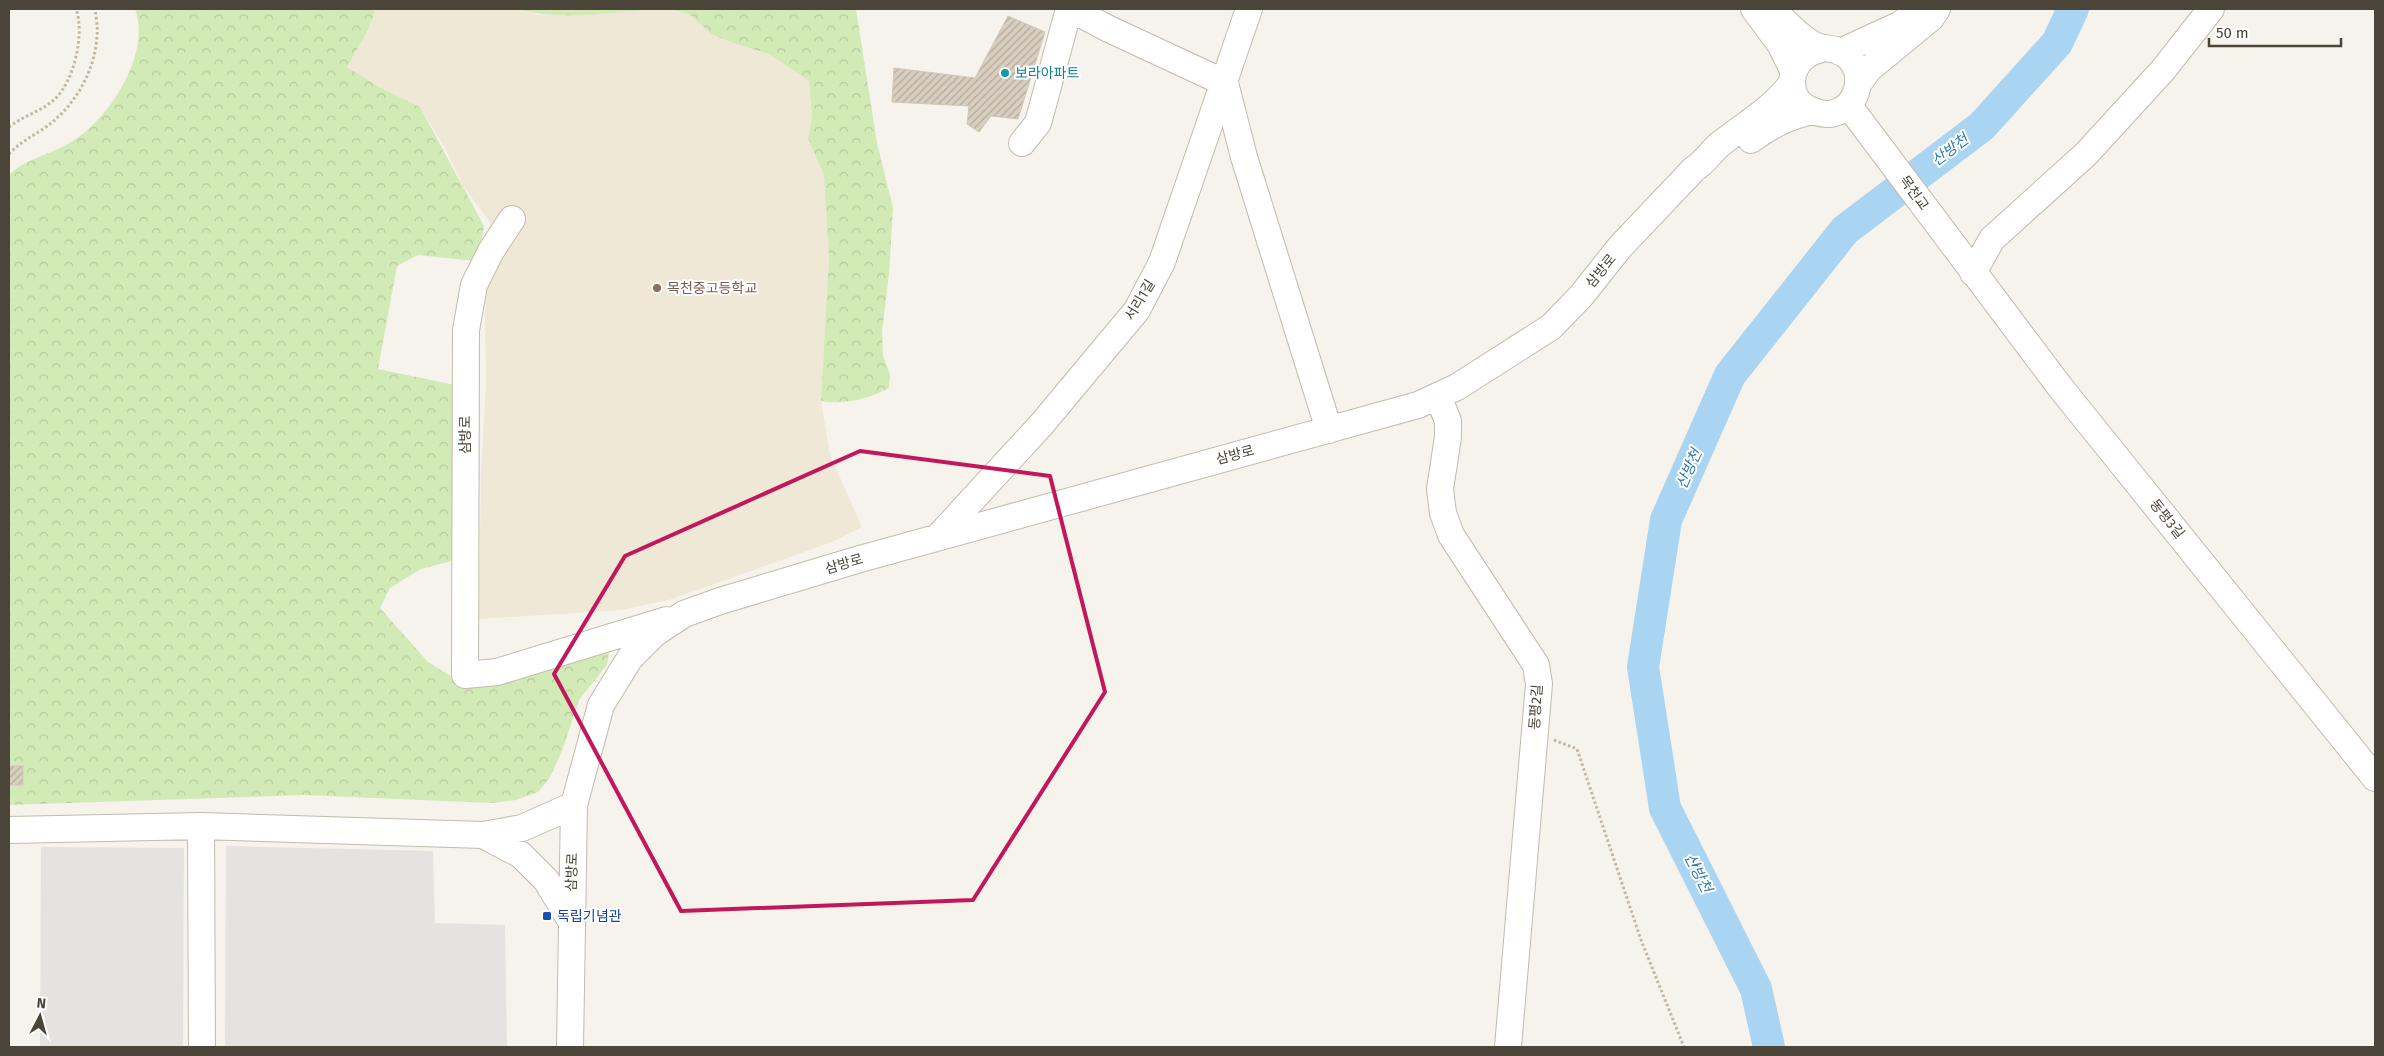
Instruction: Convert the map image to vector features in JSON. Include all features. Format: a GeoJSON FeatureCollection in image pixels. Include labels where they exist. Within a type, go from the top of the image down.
{"type":"FeatureCollection","features":[{"type":"Feature","properties":{"kind":"street"},"geometry":{"type":"LineString","coordinates":[[1022,143],[1038,123],[1070,9],[1225,82],[1244,157],[1329,430]]}},
{"type":"Feature","properties":{"kind":"street","name":"서리1길"},"geometry":{"type":"LineString","coordinates":[[938,537],[1041,425],[1137,310],[1162,262],[1249,9]]}},
{"type":"Feature","properties":{"kind":"street"},"geometry":{"type":"LineString","coordinates":[[1754,9],[1780,44],[1793,77],[1796,97],[1802,105],[1812,111],[1832,114],[1854,95],[1869,69],[1931,18],[1937,9]]}},
{"type":"Feature","properties":{"kind":"street"},"geometry":{"type":"LineString","coordinates":[[1774,9],[1802,37],[1814,45],[1846,55],[1853,63],[1854,95]]}},
{"type":"Feature","properties":{"kind":"street"},"geometry":{"type":"LineString","coordinates":[[1793,77],[1804,57],[1814,51],[1832,50],[1899,25],[1921,9]]}},
{"type":"Feature","properties":{"kind":"street"},"geometry":{"type":"LineString","coordinates":[[1967,265],[1992,239],[2086,154],[2163,70],[2211,9]]}},
{"type":"Feature","properties":{"kind":"street","name":"삼방로"},"geometry":{"type":"LineString","coordinates":[[512,219],[490,251],[474,285],[466,330],[465,675],[497,672],[720,601],[938,537],[1418,405],[1438,396],[1457,387],[1552,326],[1580,296],[1620,247],[1694,169],[1706,161],[1717,147],[1783,96],[1793,77]]}},
{"type":"Feature","properties":{"kind":"street","name":"목천교"},"geometry":{"type":"LineString","coordinates":[[1854,95],[1868,130],[1967,265]]}},
{"type":"Feature","properties":{"kind":"street","name":"삼방로"},"geometry":{"type":"LineString","coordinates":[[1706,161],[1728,158],[1763,130],[1794,114],[1812,111]]}},
{"type":"Feature","properties":{"kind":"street","name":"동평3길"},"geometry":{"type":"LineString","coordinates":[[1967,265],[2060,387],[2375,778]]}},
{"type":"Feature","properties":{"kind":"street","name":"동평2길"},"geometry":{"type":"LineString","coordinates":[[1438,396],[1448,421],[1448,437],[1440,489],[1443,513],[1451,535],[1536,664],[1539,684],[1508,1047]]}},
{"type":"Feature","properties":{"kind":"street","name":"삼방로"},"geometry":{"type":"LineString","coordinates":[[570,1047],[574,805],[601,705],[630,658],[654,634],[684,614]]}},
{"type":"Feature","properties":{"kind":"street"},"geometry":{"type":"LineString","coordinates":[[9,830],[201,826],[483,835],[522,828],[574,805]]}},
{"type":"Feature","properties":{"kind":"street"},"geometry":{"type":"LineString","coordinates":[[201,826],[202,1047]]}},
{"type":"Feature","properties":{"kind":"street"},"geometry":{"type":"LineString","coordinates":[[483,835],[521,855],[546,880],[571,921]]}},
{"type":"Feature","properties":{"kind":"path"},"geometry":{"type":"LineString","coordinates":[[9,127],[56,98],[67,82],[76,60],[79,36],[76,9]]}},
{"type":"Feature","properties":{"kind":"path"},"geometry":{"type":"LineString","coordinates":[[9,154],[28,137],[46,127],[66,110],[80,92],[93,62],[98,35],[95,9]]}},
{"type":"Feature","properties":{"kind":"path"},"geometry":{"type":"LineString","coordinates":[[1534,732],[1577,749],[1641,940],[1684,1047]]}},
{"type":"Feature","properties":{"kind":"highlighted area"},"geometry":{"type":"Polygon","coordinates":[[[860,451],[1050,476],[1105,692],[973,900],[681,911],[554,674],[625,556],[860,451]]]}},
{"type":"Feature","properties":{"kind":"shaded area","name":"목천중고등학교"},"geometry":{"type":"Polygon","coordinates":[[[376,9],[516,9],[540,15],[670,9],[689,14],[711,34],[769,54],[809,81],[812,115],[808,138],[824,176],[829,257],[821,401],[830,455],[862,527],[832,542],[669,600],[621,610],[479,619],[481,473],[486,381],[485,318],[490,222],[463,186],[445,148],[420,107],[381,88],[347,67],[367,32],[376,9]]]}},
{"type":"Feature","properties":{"kind":"shaded area"},"geometry":{"type":"Polygon","coordinates":[[[226,846],[433,851],[435,923],[505,925],[507,1047],[225,1047],[226,846]]]}},
{"type":"Feature","properties":{"kind":"shaded area"},"geometry":{"type":"Polygon","coordinates":[[[41,847],[184,848],[183,1047],[40,1047],[41,847]]]}},
{"type":"Feature","properties":{"kind":"green space"},"geometry":{"type":"Polygon","coordinates":[[[135,9],[376,9],[367,32],[347,67],[381,88],[420,107],[484,226],[479,253],[474,261],[418,255],[397,266],[378,369],[455,385],[455,560],[421,569],[390,588],[380,608],[428,662],[464,684],[604,646],[609,652],[607,665],[579,700],[562,751],[549,779],[538,792],[516,800],[491,803],[304,795],[9,805],[9,175],[29,161],[59,149],[81,135],[110,105],[131,67],[137,47],[139,27],[135,9]]]}},
{"type":"Feature","properties":{"kind":"green space"},"geometry":{"type":"Polygon","coordinates":[[[516,9],[663,9],[589,15],[553,15],[516,9]]]}},
{"type":"Feature","properties":{"kind":"green space"},"geometry":{"type":"Polygon","coordinates":[[[670,9],[856,9],[877,143],[893,208],[889,274],[882,332],[883,355],[890,375],[889,388],[848,402],[821,401],[829,257],[824,176],[808,138],[812,115],[809,81],[769,54],[711,34],[689,14],[670,9]]]}},
{"type":"Feature","properties":{"kind":"building","name":"보라아파트"},"geometry":{"type":"Polygon","coordinates":[[[1008,16],[1045,32],[1018,119],[991,116],[979,132],[967,124],[969,106],[892,102],[894,68],[975,78],[1008,16]]]}},
{"type":"Feature","properties":{"kind":"building"},"geometry":{"type":"Polygon","coordinates":[[[9,766],[23,766],[23,785],[9,785],[9,766]]]}},
{"type":"Feature","properties":{"kind":"waterway","name":"산방천"},"geometry":{"type":"LineString","coordinates":[[1769,1047],[1756,989],[1665,808],[1643,667],[1666,520],[1730,375],[1845,230],[1982,126],[2057,43],[2073,9]]}},
{"type":"Feature","properties":{"kind":"place","name":"보라아파트"},"geometry":{"type":"Point","coordinates":[1005,73]}},
{"type":"Feature","properties":{"kind":"place","name":"목천중고등학교"},"geometry":{"type":"Point","coordinates":[657,288]}},
{"type":"Feature","properties":{"kind":"place","name":"독립기념관"},"geometry":{"type":"Point","coordinates":[547,916]}}]}
